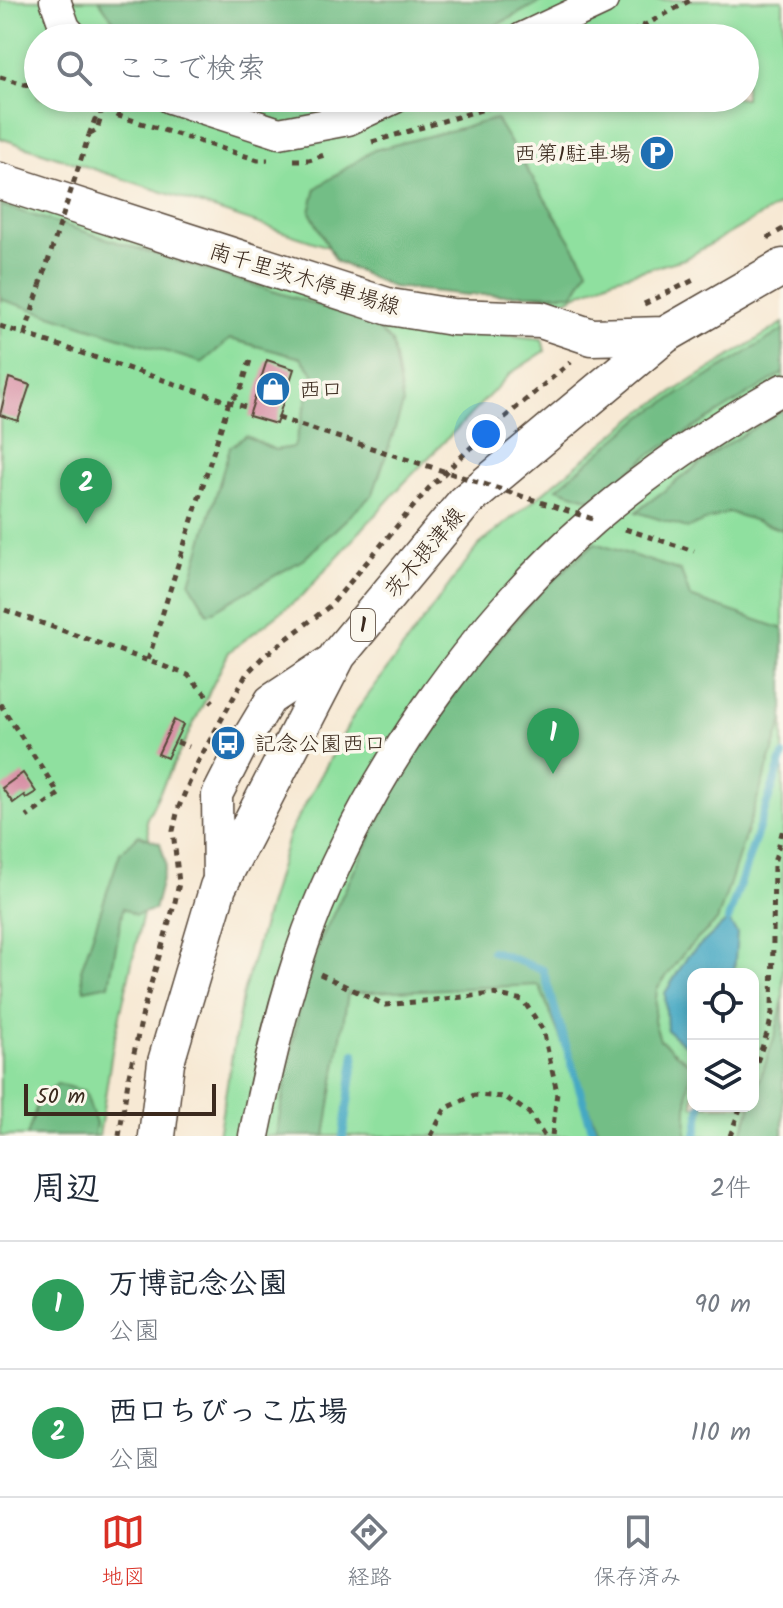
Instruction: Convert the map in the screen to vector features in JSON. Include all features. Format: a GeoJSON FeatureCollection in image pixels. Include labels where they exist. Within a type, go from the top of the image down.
{"type":"FeatureCollection","features":[{"type":"Feature","properties":{"kind":"main road","name":"南千里茨木停車場線"},"geometry":{"type":"LineString","coordinates":[[0,181],[390,307],[452,317],[541,320],[592,337],[665,335]]}},
{"type":"Feature","properties":{"kind":"main road","name":"茨木摂津線"},"geometry":{"type":"LineString","coordinates":[[157,1136],[166,1062],[218,887],[338,655],[465,502],[665,335],[769,256]]}},
{"type":"Feature","properties":{"kind":"lane"},"geometry":{"type":"LineString","coordinates":[[55,0],[64,24]]}},
{"type":"Feature","properties":{"kind":"lane"},"geometry":{"type":"LineString","coordinates":[[552,24],[603,0]]}},
{"type":"Feature","properties":{"kind":"lane"},"geometry":{"type":"LineString","coordinates":[[214,112],[279,133],[348,120],[365,112]]}},
{"type":"Feature","properties":{"kind":"lane"},"geometry":{"type":"LineString","coordinates":[[254,1136],[270,1057],[309,930],[365,808],[403,743],[528,581],[593,519],[662,465],[783,389]]}},
{"type":"Feature","properties":{"kind":"path"},"geometry":{"type":"LineString","coordinates":[[647,24],[691,0]]}},
{"type":"Feature","properties":{"kind":"path"},"geometry":{"type":"LineString","coordinates":[[0,77],[24,84]]}},
{"type":"Feature","properties":{"kind":"path"},"geometry":{"type":"LineString","coordinates":[[25,334],[89,135],[97,130],[101,112]]}},
{"type":"Feature","properties":{"kind":"path"},"geometry":{"type":"LineString","coordinates":[[769,256],[783,229]]}},
{"type":"Feature","properties":{"kind":"path"},"geometry":{"type":"LineString","coordinates":[[631,307],[665,295],[701,276]]}},
{"type":"Feature","properties":{"kind":"path"},"geometry":{"type":"LineString","coordinates":[[0,326],[251,409]]}},
{"type":"Feature","properties":{"kind":"path"},"geometry":{"type":"LineString","coordinates":[[148,660],[229,402],[240,392],[251,357]]}},
{"type":"Feature","properties":{"kind":"path"},"geometry":{"type":"LineString","coordinates":[[278,418],[694,551]]}},
{"type":"Feature","properties":{"kind":"path"},"geometry":{"type":"LineString","coordinates":[[5,610],[188,675],[213,702]]}},
{"type":"Feature","properties":{"kind":"path"},"geometry":{"type":"LineString","coordinates":[[0,704],[59,794],[27,817]]}},
{"type":"Feature","properties":{"kind":"path"},"geometry":{"type":"LineString","coordinates":[[177,742],[189,747]]}},
{"type":"Feature","properties":{"kind":"path"},"geometry":{"type":"LineString","coordinates":[[759,1056],[772,1013],[774,863],[783,829]]}},
{"type":"Feature","properties":{"kind":"path"},"geometry":{"type":"LineString","coordinates":[[298,963],[385,1005],[493,994],[523,1000],[543,1030],[547,1045],[557,1092],[552,1136]]}},
{"type":"Feature","properties":{"kind":"path"},"geometry":{"type":"LineString","coordinates":[[431,1136],[445,1109],[474,1095],[505,1097],[529,1113],[544,1136]]}},
{"type":"Feature","properties":{"kind":"path"},"geometry":{"type":"LineString","coordinates":[[730,1136],[739,1112]]}},
{"type":"Feature","properties":{"kind":"green space"},"geometry":{"type":"Polygon","coordinates":[[[0,0],[783,0],[783,203],[684,259],[612,279],[566,300],[410,274],[0,138],[0,0]]]}},
{"type":"Feature","properties":{"kind":"green space"},"geometry":{"type":"Polygon","coordinates":[[[99,0],[544,0],[499,24],[116,24],[99,0]]]}},
{"type":"Feature","properties":{"kind":"green space"},"geometry":{"type":"Polygon","coordinates":[[[496,119],[588,269],[574,294],[468,295],[392,287],[336,261],[310,212],[316,188],[374,150],[496,119]]]}},
{"type":"Feature","properties":{"kind":"green space"},"geometry":{"type":"Polygon","coordinates":[[[0,198],[489,333],[542,339],[545,351],[511,373],[402,485],[303,595],[229,652],[146,820],[154,864],[112,1051],[99,1136],[0,1136],[0,198]]]}},
{"type":"Feature","properties":{"kind":"green space"},"geometry":{"type":"Polygon","coordinates":[[[0,205],[368,321],[392,342],[403,404],[373,494],[304,559],[208,614],[190,583],[230,447],[246,436],[275,450],[294,447],[314,374],[301,358],[230,339],[202,363],[0,299],[0,205]]]}},
{"type":"Feature","properties":{"kind":"green space"},"geometry":{"type":"Polygon","coordinates":[[[783,323],[783,1136],[218,1136],[242,997],[289,834],[355,713],[478,546],[640,413],[783,323]]]}},
{"type":"Feature","properties":{"kind":"green space"},"geometry":{"type":"Polygon","coordinates":[[[783,330],[783,373],[648,456],[596,501],[557,488],[642,417],[783,330]]]}},
{"type":"Feature","properties":{"kind":"green space"},"geometry":{"type":"Polygon","coordinates":[[[783,410],[783,530],[729,512],[687,528],[636,512],[718,450],[783,410]]]}},
{"type":"Feature","properties":{"kind":"green space"},"geometry":{"type":"Polygon","coordinates":[[[595,543],[681,571],[690,597],[783,629],[783,720],[717,921],[686,950],[657,989],[654,1021],[660,1040],[687,1062],[686,1136],[600,1136],[539,985],[348,993],[325,1136],[276,1136],[299,1009],[320,941],[393,791],[433,723],[478,663],[541,591],[595,543]]]}},
{"type":"Feature","properties":{"kind":"green space"},"geometry":{"type":"Polygon","coordinates":[[[139,835],[160,843],[166,864],[154,910],[135,915],[123,908],[109,985],[84,990],[81,970],[120,853],[139,835]]]}},
{"type":"Feature","properties":{"kind":"green space"},"geometry":{"type":"Polygon","coordinates":[[[783,999],[783,1136],[741,1136],[749,1112],[759,1112],[759,1083],[783,999]]]}},
{"type":"Feature","properties":{"kind":"green space"},"geometry":{"type":"Polygon","coordinates":[[[57,1084],[85,1091],[96,1124],[94,1136],[27,1136],[38,1102],[57,1084]]]}},
{"type":"Feature","properties":{"kind":"water"},"geometry":{"type":"Polygon","coordinates":[[[728,920],[737,933],[734,968],[687,968],[687,1047],[667,1030],[665,993],[688,956],[728,920]]]}},
{"type":"Feature","properties":{"kind":"building","name":"西口"},"geometry":{"type":"Polygon","coordinates":[[[267,360],[294,369],[276,424],[249,416],[267,360]]]}},
{"type":"Feature","properties":{"kind":"building"},"geometry":{"type":"Polygon","coordinates":[[[9,378],[30,385],[18,421],[0,415],[9,378]]]}},
{"type":"Feature","properties":{"kind":"building"},"geometry":{"type":"Polygon","coordinates":[[[174,720],[183,725],[167,758],[158,754],[174,720]]]}},
{"type":"Feature","properties":{"kind":"building"},"geometry":{"type":"Polygon","coordinates":[[[23,773],[36,792],[26,798],[24,795],[13,803],[2,788],[23,773]]]}},
{"type":"Feature","properties":{"kind":"waterway"},"geometry":{"type":"LineString","coordinates":[[728,920],[783,756]]}},
{"type":"Feature","properties":{"kind":"waterway"},"geometry":{"type":"LineString","coordinates":[[492,951],[543,970],[594,1136]]}},
{"type":"Feature","properties":{"kind":"waterway"},"geometry":{"type":"LineString","coordinates":[[343,1136],[355,1054]]}},
{"type":"Feature","properties":{"kind":"waterway"},"geometry":{"type":"LineString","coordinates":[[696,1136],[700,1112]]}},
{"type":"Feature","properties":{"kind":"place","name":"西第1駐車場"},"geometry":{"type":"Point","coordinates":[657,153]}},
{"type":"Feature","properties":{"kind":"place","name":"西口"},"geometry":{"type":"Point","coordinates":[273,389]}},
{"type":"Feature","properties":{"kind":"place","name":"西口ちびっこ広場"},"geometry":{"type":"Point","coordinates":[86,524]}},
{"type":"Feature","properties":{"kind":"place","name":"記念公園西口"},"geometry":{"type":"Point","coordinates":[228,743]}},
{"type":"Feature","properties":{"kind":"place","name":"万博記念公園"},"geometry":{"type":"Point","coordinates":[553,774]}}]}
